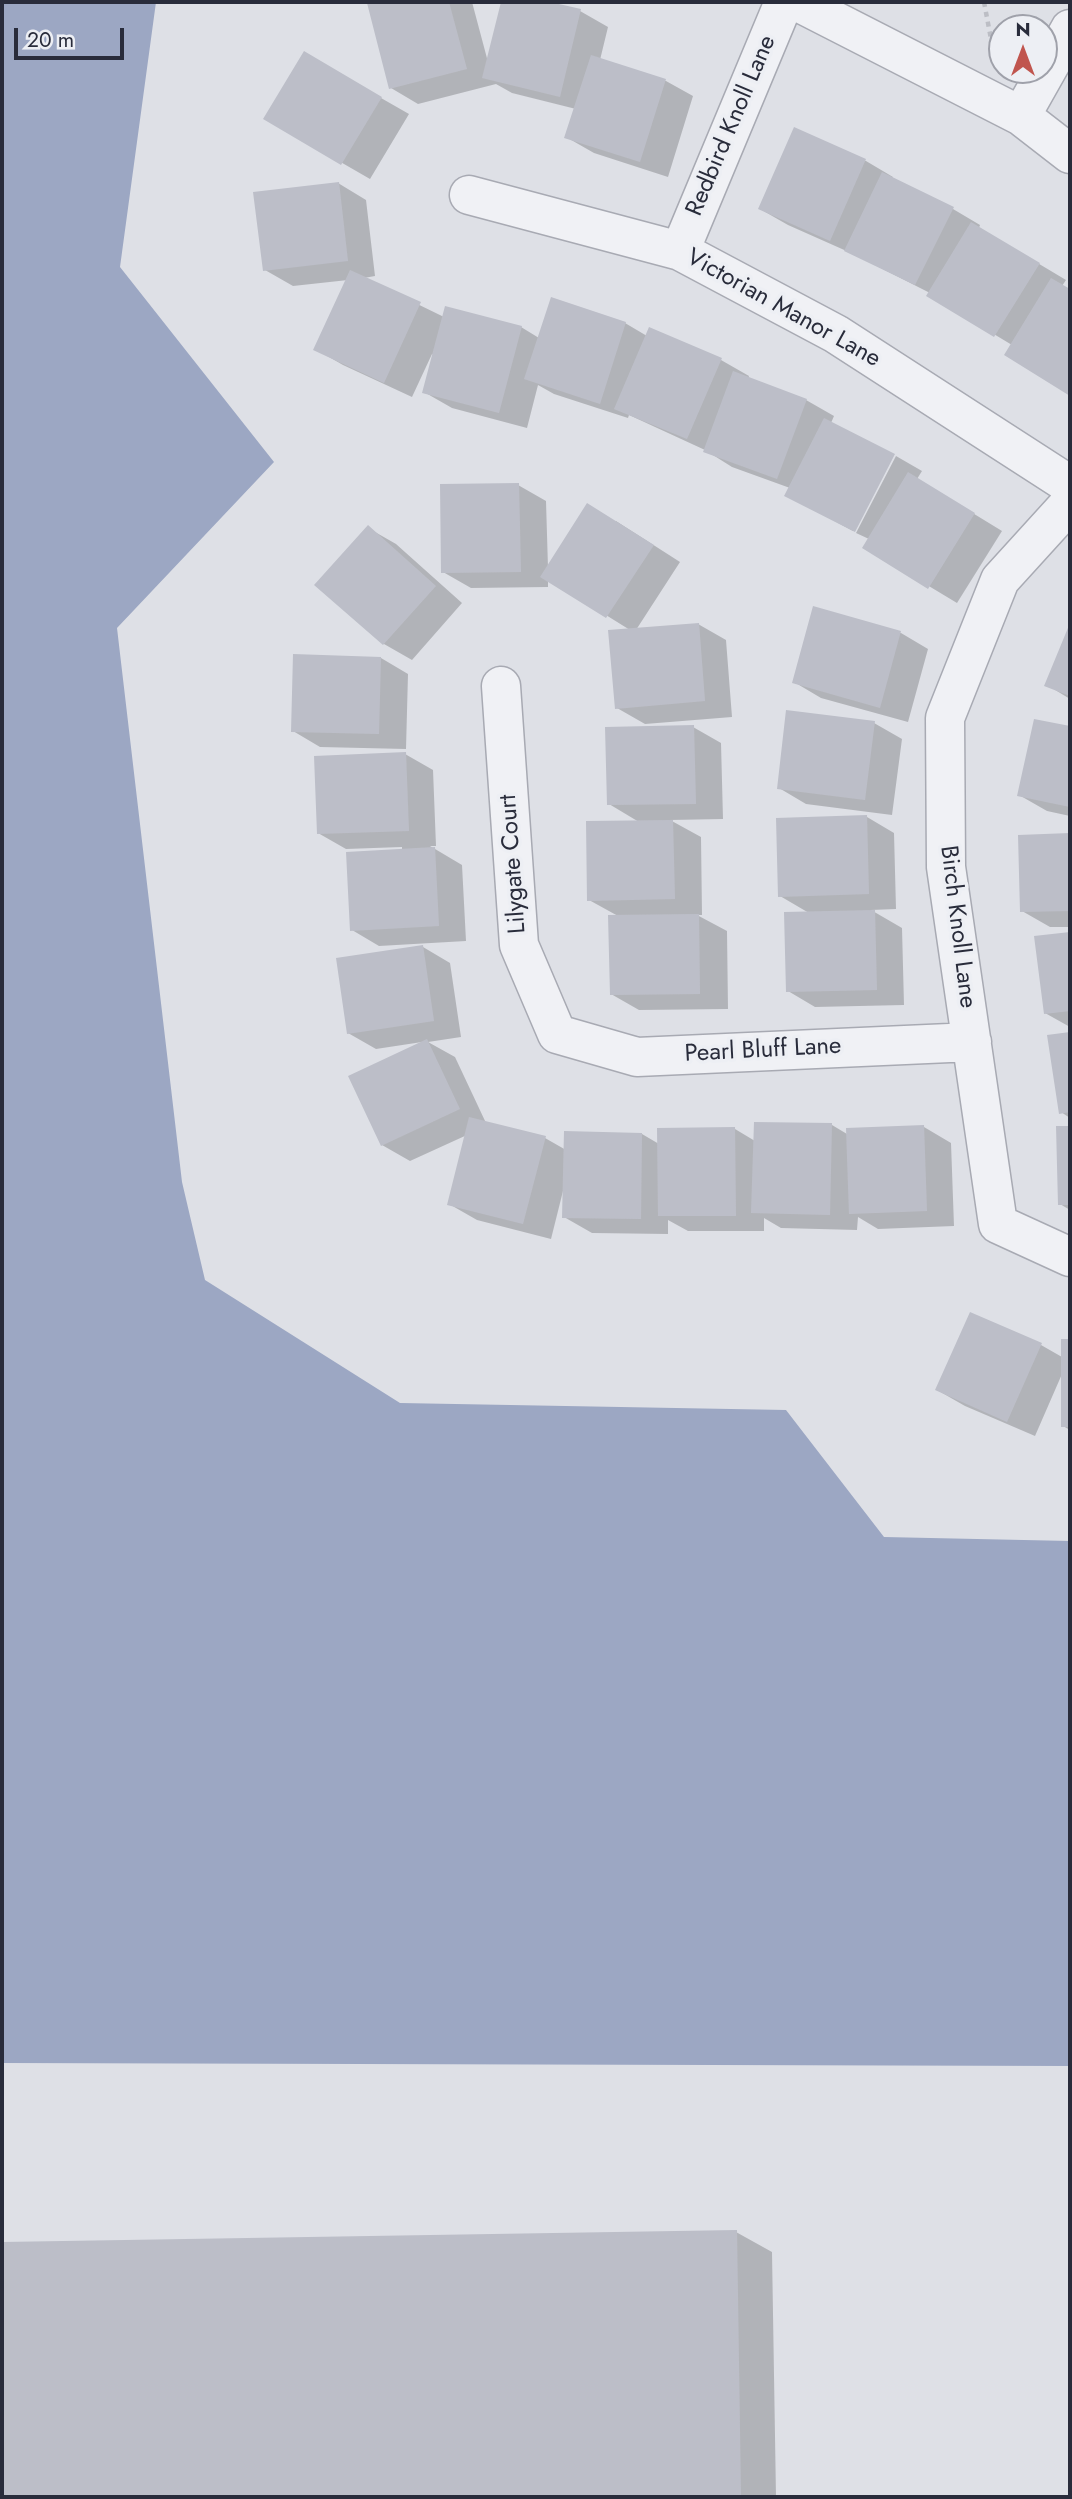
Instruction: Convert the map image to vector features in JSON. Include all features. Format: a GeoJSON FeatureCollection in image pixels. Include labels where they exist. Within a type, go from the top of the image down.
{"type":"FeatureCollection","features":[{"type":"Feature","properties":{"kind":"street","name":"Redbird Knoll Lane"},"geometry":{"type":"LineString","coordinates":[[680,251],[784,2]]}},
{"type":"Feature","properties":{"kind":"street"},"geometry":{"type":"LineString","coordinates":[[798,2],[1021,116],[1070,154]]}},
{"type":"Feature","properties":{"kind":"street"},"geometry":{"type":"LineString","coordinates":[[1021,116],[1070,29]]}},
{"type":"Feature","properties":{"kind":"street","name":"Victorian Manor Lane"},"geometry":{"type":"LineString","coordinates":[[469,195],[680,251],[836,334],[1070,485]]}},
{"type":"Feature","properties":{"kind":"street","name":"Birch Knoll Lane"},"geometry":{"type":"LineString","coordinates":[[1070,503],[1000,580],[946,718],[946,867],[998,1224],[1070,1257]]}},
{"type":"Feature","properties":{"kind":"street","name":"Lilygate Court"},"geometry":{"type":"LineString","coordinates":[[501,686],[519,945],[557,1034]]}},
{"type":"Feature","properties":{"kind":"street","name":"Pearl Bluff Lane"},"geometry":{"type":"LineString","coordinates":[[557,1034],[638,1057],[972,1042]]}},
{"type":"Feature","properties":{"kind":"path"},"geometry":{"type":"LineString","coordinates":[[983,97],[995,57],[984,2]]}},
{"type":"Feature","properties":{"kind":"water"},"geometry":{"type":"Polygon","coordinates":[[[2,2],[156,2],[120,267],[274,462],[117,628],[182,1182],[205,1280],[400,1403],[786,1410],[884,1537],[1070,1541],[1070,2066],[2,2063],[2,2]]]}},
{"type":"Feature","properties":{"kind":"building"},"geometry":{"type":"Polygon","coordinates":[[[449,2],[467,69],[389,89],[367,3],[449,2]]]}},
{"type":"Feature","properties":{"kind":"building"},"geometry":{"type":"Polygon","coordinates":[[[501,2],[550,2],[581,9],[560,97],[482,78],[501,2]]]}},
{"type":"Feature","properties":{"kind":"building"},"geometry":{"type":"Polygon","coordinates":[[[304,51],[382,97],[341,165],[263,119],[304,51]]]}},
{"type":"Feature","properties":{"kind":"building"},"geometry":{"type":"Polygon","coordinates":[[[591,55],[666,79],[640,162],[564,138],[591,55]]]}},
{"type":"Feature","properties":{"kind":"building"},"geometry":{"type":"Polygon","coordinates":[[[794,127],[866,159],[830,241],[758,209],[794,127]]]}},
{"type":"Feature","properties":{"kind":"building"},"geometry":{"type":"Polygon","coordinates":[[[882,172],[954,207],[915,285],[844,251],[882,172]]]}},
{"type":"Feature","properties":{"kind":"building"},"geometry":{"type":"Polygon","coordinates":[[[339,182],[348,261],[263,271],[253,192],[339,182]]]}},
{"type":"Feature","properties":{"kind":"building"},"geometry":{"type":"Polygon","coordinates":[[[971,222],[1040,263],[994,337],[926,296],[971,222]]]}},
{"type":"Feature","properties":{"kind":"building"},"geometry":{"type":"Polygon","coordinates":[[[350,270],[421,302],[384,383],[313,350],[350,270]]]}},
{"type":"Feature","properties":{"kind":"building"},"geometry":{"type":"Polygon","coordinates":[[[1051,278],[1070,289],[1070,396],[1004,355],[1051,278]]]}},
{"type":"Feature","properties":{"kind":"building"},"geometry":{"type":"Polygon","coordinates":[[[551,297],[626,322],[600,404],[524,379],[551,297]]]}},
{"type":"Feature","properties":{"kind":"building"},"geometry":{"type":"Polygon","coordinates":[[[445,306],[522,326],[499,413],[422,393],[445,306]]]}},
{"type":"Feature","properties":{"kind":"building"},"geometry":{"type":"Polygon","coordinates":[[[649,327],[722,358],[687,439],[614,409],[649,327]]]}},
{"type":"Feature","properties":{"kind":"building"},"geometry":{"type":"Polygon","coordinates":[[[733,371],[807,399],[777,479],[703,452],[733,371]]]}},
{"type":"Feature","properties":{"kind":"building"},"geometry":{"type":"Polygon","coordinates":[[[824,418],[895,454],[855,532],[784,496],[824,418]]]}},
{"type":"Feature","properties":{"kind":"building"},"geometry":{"type":"Polygon","coordinates":[[[908,472],[975,513],[928,589],[862,548],[908,472]]]}},
{"type":"Feature","properties":{"kind":"building"},"geometry":{"type":"Polygon","coordinates":[[[519,483],[521,572],[441,573],[440,484],[519,483]]]}},
{"type":"Feature","properties":{"kind":"building"},"geometry":{"type":"Polygon","coordinates":[[[587,503],[654,545],[606,618],[540,577],[587,503]]]}},
{"type":"Feature","properties":{"kind":"building"},"geometry":{"type":"Polygon","coordinates":[[[368,525],[436,586],[383,645],[314,585],[368,525]]]}},
{"type":"Feature","properties":{"kind":"building"},"geometry":{"type":"Polygon","coordinates":[[[813,606],[901,631],[880,708],[792,683],[813,606]]]}},
{"type":"Feature","properties":{"kind":"building"},"geometry":{"type":"Polygon","coordinates":[[[699,623],[705,701],[615,709],[608,630],[699,623]]]}},
{"type":"Feature","properties":{"kind":"building"},"geometry":{"type":"Polygon","coordinates":[[[1070,623],[1070,696],[1044,686],[1070,623]]]}},
{"type":"Feature","properties":{"kind":"building"},"geometry":{"type":"Polygon","coordinates":[[[293,654],[381,657],[379,734],[291,732],[293,654]]]}},
{"type":"Feature","properties":{"kind":"building"},"geometry":{"type":"Polygon","coordinates":[[[786,710],[875,721],[865,800],[777,789],[786,710]]]}},
{"type":"Feature","properties":{"kind":"building"},"geometry":{"type":"Polygon","coordinates":[[[1034,719],[1070,726],[1070,807],[1017,796],[1034,719]]]}},
{"type":"Feature","properties":{"kind":"building"},"geometry":{"type":"Polygon","coordinates":[[[694,725],[696,804],[607,805],[605,727],[694,725]]]}},
{"type":"Feature","properties":{"kind":"building"},"geometry":{"type":"Polygon","coordinates":[[[406,752],[409,831],[317,834],[314,756],[406,752]]]}},
{"type":"Feature","properties":{"kind":"building"},"geometry":{"type":"Polygon","coordinates":[[[867,815],[869,894],[778,897],[776,818],[867,815]]]}},
{"type":"Feature","properties":{"kind":"building"},"geometry":{"type":"Polygon","coordinates":[[[673,820],[675,899],[587,901],[586,821],[673,820]]]}},
{"type":"Feature","properties":{"kind":"building"},"geometry":{"type":"Polygon","coordinates":[[[1070,833],[1070,911],[1020,912],[1018,835],[1070,833]]]}},
{"type":"Feature","properties":{"kind":"building"},"geometry":{"type":"Polygon","coordinates":[[[435,847],[439,926],[350,931],[346,852],[435,847]]]}},
{"type":"Feature","properties":{"kind":"building"},"geometry":{"type":"Polygon","coordinates":[[[875,910],[877,990],[786,992],[784,912],[875,910]]]}},
{"type":"Feature","properties":{"kind":"building"},"geometry":{"type":"Polygon","coordinates":[[[699,914],[700,994],[610,995],[608,915],[699,914]]]}},
{"type":"Feature","properties":{"kind":"building"},"geometry":{"type":"Polygon","coordinates":[[[1070,932],[1070,1011],[1044,1014],[1034,936],[1070,932]]]}},
{"type":"Feature","properties":{"kind":"building"},"geometry":{"type":"Polygon","coordinates":[[[423,945],[434,1021],[347,1034],[336,958],[423,945]]]}},
{"type":"Feature","properties":{"kind":"building"},"geometry":{"type":"Polygon","coordinates":[[[1070,1032],[1070,1112],[1059,1114],[1047,1035],[1070,1032]]]}},
{"type":"Feature","properties":{"kind":"building"},"geometry":{"type":"Polygon","coordinates":[[[427,1039],[460,1109],[381,1146],[348,1076],[427,1039]]]}},
{"type":"Feature","properties":{"kind":"building"},"geometry":{"type":"Polygon","coordinates":[[[469,1117],[546,1136],[523,1224],[447,1205],[469,1117]]]}},
{"type":"Feature","properties":{"kind":"building"},"geometry":{"type":"Polygon","coordinates":[[[754,1122],[832,1123],[830,1215],[751,1213],[754,1122]]]}},
{"type":"Feature","properties":{"kind":"building"},"geometry":{"type":"Polygon","coordinates":[[[924,1125],[927,1211],[849,1214],[846,1128],[924,1125]]]}},
{"type":"Feature","properties":{"kind":"building"},"geometry":{"type":"Polygon","coordinates":[[[1056,1126],[1070,1126],[1070,1205],[1058,1205],[1056,1126]]]}},
{"type":"Feature","properties":{"kind":"building"},"geometry":{"type":"Polygon","coordinates":[[[735,1127],[736,1216],[658,1216],[657,1128],[735,1127]]]}},
{"type":"Feature","properties":{"kind":"building"},"geometry":{"type":"Polygon","coordinates":[[[564,1131],[642,1133],[641,1219],[562,1218],[564,1131]]]}},
{"type":"Feature","properties":{"kind":"building"},"geometry":{"type":"Polygon","coordinates":[[[970,1312],[1042,1343],[1007,1422],[935,1390],[970,1312]]]}},
{"type":"Feature","properties":{"kind":"building"},"geometry":{"type":"Polygon","coordinates":[[[1061,1339],[1070,1339],[1070,1427],[1061,1427],[1061,1339]]]}},
{"type":"Feature","properties":{"kind":"building"},"geometry":{"type":"Polygon","coordinates":[[[737,2230],[741,2497],[2,2497],[2,2242],[737,2230]]]}}]}
